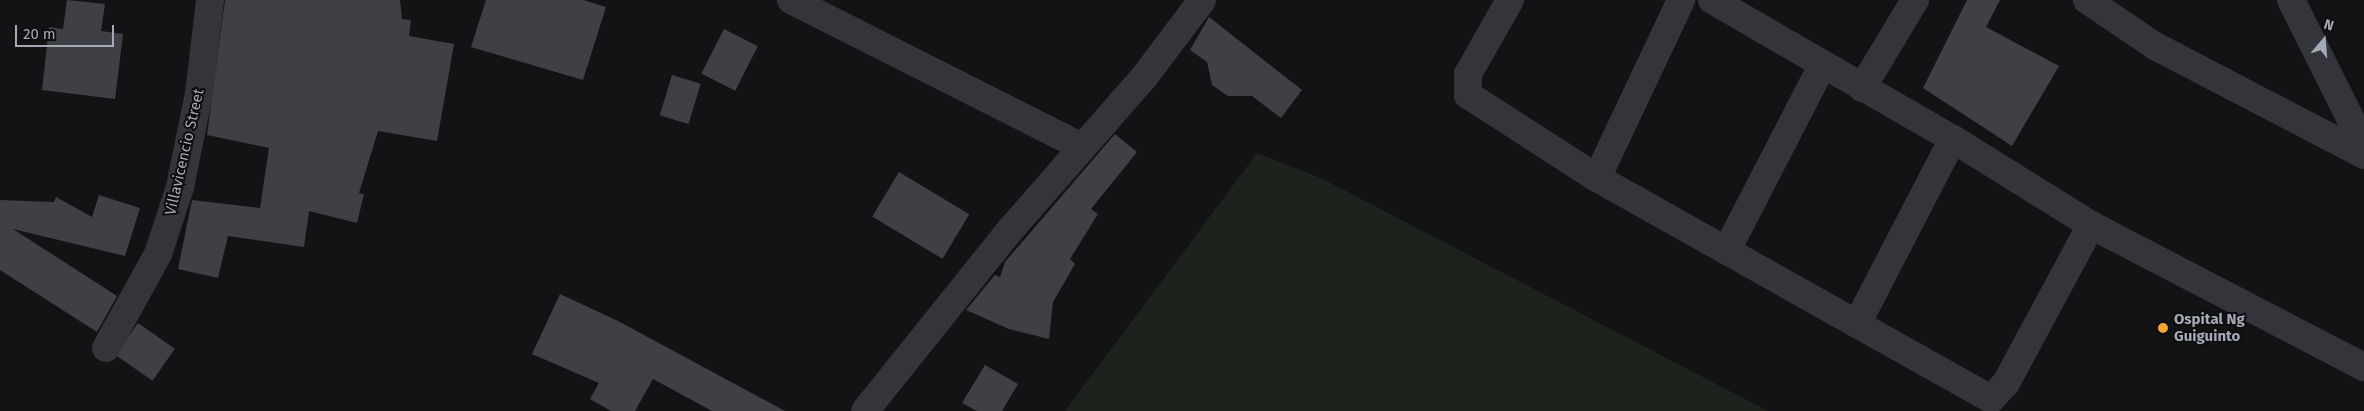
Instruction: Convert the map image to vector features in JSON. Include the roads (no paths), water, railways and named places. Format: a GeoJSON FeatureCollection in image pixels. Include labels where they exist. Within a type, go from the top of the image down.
{"type":"FeatureCollection","features":[{"type":"Feature","properties":{"kind":"street","name":"Villavicencio Street"},"geometry":{"type":"LineString","coordinates":[[106,348],[158,254],[180,187],[200,94],[210,0]]}},
{"type":"Feature","properties":{"kind":"street"},"geometry":{"type":"LineString","coordinates":[[791,0],[1082,147]]}},
{"type":"Feature","properties":{"kind":"street"},"geometry":{"type":"LineString","coordinates":[[865,411],[1011,228],[1145,76],[1202,0]]}},
{"type":"Feature","properties":{"kind":"street"},"geometry":{"type":"LineString","coordinates":[[1510,0],[1468,74],[1468,95],[1597,178],[1728,248],[1991,399],[2006,383],[2091,225]]}},
{"type":"Feature","properties":{"kind":"street"},"geometry":{"type":"LineString","coordinates":[[1597,178],[1681,0]]}},
{"type":"Feature","properties":{"kind":"street"},"geometry":{"type":"LineString","coordinates":[[1712,0],[1822,66],[1953,139],[2091,225],[2364,367]]}},
{"type":"Feature","properties":{"kind":"street"},"geometry":{"type":"LineString","coordinates":[[1862,88],[1915,0]]}},
{"type":"Feature","properties":{"kind":"street"},"geometry":{"type":"LineString","coordinates":[[2087,0],[2155,46],[2364,154]]}},
{"type":"Feature","properties":{"kind":"street"},"geometry":{"type":"LineString","coordinates":[[2290,0],[2364,146]]}},
{"type":"Feature","properties":{"kind":"street"},"geometry":{"type":"LineString","coordinates":[[1728,248],[1822,66]]}},
{"type":"Feature","properties":{"kind":"street"},"geometry":{"type":"LineString","coordinates":[[1858,322],[1953,139]]}},
{"type":"Feature","properties":{"kind":"place","name":"Ospital Ng Guiguinto"},"geometry":{"type":"Point","coordinates":[2163,328]}}]}
